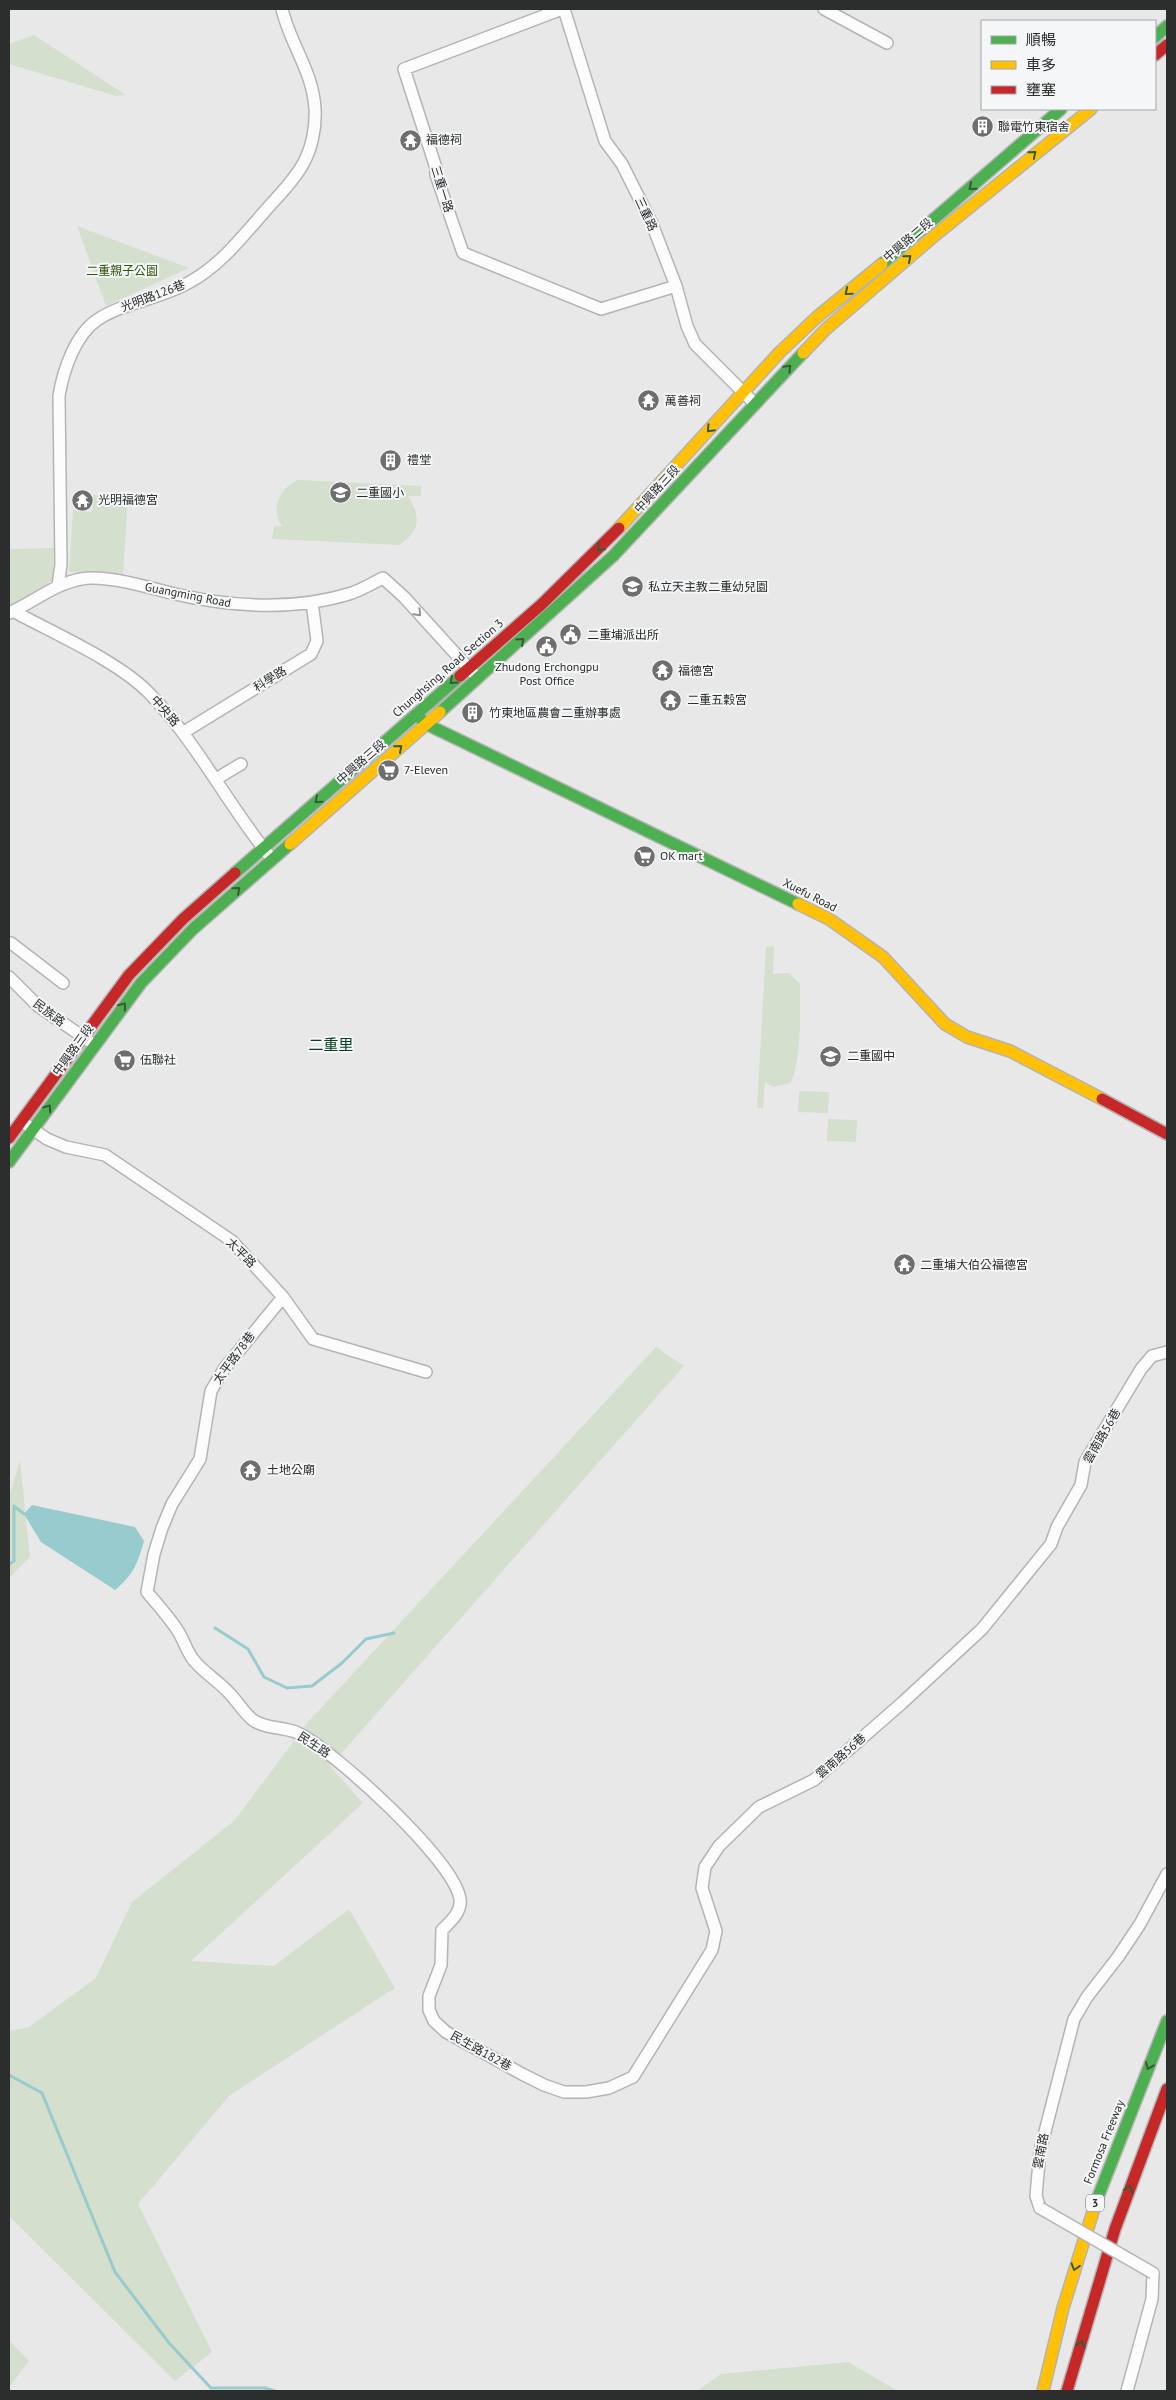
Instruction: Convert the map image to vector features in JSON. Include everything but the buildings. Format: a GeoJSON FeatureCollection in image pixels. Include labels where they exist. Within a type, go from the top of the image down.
{"type":"FeatureCollection","features":[{"type":"Feature","properties":{"kind":"main road"},"geometry":{"type":"LineString","coordinates":[[1156,36],[1167,26]]}},
{"type":"Feature","properties":{"kind":"main road"},"geometry":{"type":"LineString","coordinates":[[1156,54],[1167,45]]}},
{"type":"Feature","properties":{"kind":"main road","name":"Chunghsing, Road Section 3"},"geometry":{"type":"LineString","coordinates":[[9,1138],[82,1036],[129,975],[170,933],[263,848],[577,571],[743,393],[817,317],[917,235],[1060,110]]}},
{"type":"Feature","properties":{"kind":"main road","name":"中興路二段"},"geometry":{"type":"LineString","coordinates":[[754,403],[826,328],[934,236],[1090,110]]}},
{"type":"Feature","properties":{"kind":"main road","name":"中興路三段"},"geometry":{"type":"LineString","coordinates":[[9,1162],[94,1044],[141,983],[193,929],[478,679],[613,556],[754,403]]}},
{"type":"Feature","properties":{"kind":"main road","name":"Xuefu Road"},"geometry":{"type":"LineString","coordinates":[[416,714],[426,724],[829,919],[860,938],[883,957],[944,1024],[956,1032],[1010,1051],[1167,1134]]}},
{"type":"Feature","properties":{"kind":"main road","name":"Formosa Freeway"},"geometry":{"type":"LineString","coordinates":[[1043,2391],[1063,2308],[1101,2185],[1167,2020]]}},
{"type":"Feature","properties":{"kind":"main road","name":"3"},"geometry":{"type":"LineString","coordinates":[[1067,2391],[1115,2229],[1167,2089]]}},
{"type":"Feature","properties":{"kind":"street","name":"光明路126巷"},"geometry":{"type":"LineString","coordinates":[[58,585],[61,565],[59,396],[62,378],[85,331],[96,320],[189,283],[218,262],[292,183],[304,162],[313,136],[315,109],[311,79],[282,9]]}},
{"type":"Feature","properties":{"kind":"street","name":"三重路"},"geometry":{"type":"LineString","coordinates":[[563,9],[606,141],[622,164],[652,224],[676,286],[687,326],[695,344],[754,403]]}},
{"type":"Feature","properties":{"kind":"street","name":"三重一路"},"geometry":{"type":"LineString","coordinates":[[563,9],[404,69],[436,168],[436,176],[463,253],[601,309],[676,286]]}},
{"type":"Feature","properties":{"kind":"street"},"geometry":{"type":"LineString","coordinates":[[826,9],[887,43]]}},
{"type":"Feature","properties":{"kind":"street","name":"Guangming Road"},"geometry":{"type":"LineString","coordinates":[[11,612],[58,585],[83,578],[114,580],[206,601],[242,606],[312,602],[353,592],[383,578],[404,597],[478,679]]}},
{"type":"Feature","properties":{"kind":"street","name":"科學路"},"geometry":{"type":"LineString","coordinates":[[184,732],[311,654],[318,641],[312,602]]}},
{"type":"Feature","properties":{"kind":"street","name":"中央路"},"geometry":{"type":"LineString","coordinates":[[11,612],[120,669],[148,692],[184,732],[263,848],[273,859]]}},
{"type":"Feature","properties":{"kind":"street"},"geometry":{"type":"LineString","coordinates":[[216,778],[241,764]]}},
{"type":"Feature","properties":{"kind":"street"},"geometry":{"type":"LineString","coordinates":[[9,944],[11,943],[63,983]]}},
{"type":"Feature","properties":{"kind":"street","name":"民族路"},"geometry":{"type":"LineString","coordinates":[[9,977],[38,1006],[94,1044]]}},
{"type":"Feature","properties":{"kind":"street","name":"太平路"},"geometry":{"type":"LineString","coordinates":[[22,1121],[47,1139],[66,1147],[105,1155],[232,1241],[283,1297],[313,1339],[426,1372]]}},
{"type":"Feature","properties":{"kind":"street","name":"太平路78巷"},"geometry":{"type":"LineString","coordinates":[[147,1592],[154,1554],[162,1528],[172,1504],[200,1459],[211,1391],[224,1369],[283,1297]]}},
{"type":"Feature","properties":{"kind":"street","name":"雲南路56巷"},"geometry":{"type":"LineString","coordinates":[[522,2074],[564,2092],[586,2092],[609,2088],[633,2077],[712,1950],[716,1931],[702,1888],[705,1866],[719,1846],[759,1807],[814,1780],[982,1629],[1051,1544],[1057,1527],[1081,1484],[1085,1462],[1142,1369],[1152,1356],[1167,1352]]}},
{"type":"Feature","properties":{"kind":"street","name":"民生路"},"geometry":{"type":"LineString","coordinates":[[147,1592],[178,1631],[192,1659],[230,1693],[252,1719],[263,1725],[298,1733],[350,1769],[380,1797],[434,1857],[457,1890]]}},
{"type":"Feature","properties":{"kind":"street","name":"雲南路"},"geometry":{"type":"LineString","coordinates":[[1128,2391],[1152,2299],[1153,2273],[1040,2208],[1036,2196],[1040,2151],[1074,2020],[1087,1997],[1118,1957],[1140,1924],[1167,1874]]}},
{"type":"Feature","properties":{"kind":"street","name":"民生路182巷"},"geometry":{"type":"LineString","coordinates":[[457,1890],[460,1900],[458,1910],[453,1919],[442,1930],[441,1965],[429,1996],[429,2010],[434,2021],[446,2032],[522,2074]]}},
{"type":"Feature","properties":{"kind":"green space"},"geometry":{"type":"Polygon","coordinates":[[[34,35],[126,95],[116,96],[9,64],[9,44],[34,35]]]}},
{"type":"Feature","properties":{"kind":"green space","name":"二重親子公園"},"geometry":{"type":"Polygon","coordinates":[[[77,226],[189,268],[106,306],[77,226]]]}},
{"type":"Feature","properties":{"kind":"green space"},"geometry":{"type":"Polygon","coordinates":[[[297,480],[421,486],[421,496],[408,496],[415,510],[417,523],[412,534],[399,545],[272,539],[274,526],[282,526],[277,513],[278,500],[285,489],[297,480]]]}},
{"type":"Feature","properties":{"kind":"green space"},"geometry":{"type":"Polygon","coordinates":[[[93,495],[128,497],[123,575],[69,572],[73,510],[92,512],[93,495]]]}},
{"type":"Feature","properties":{"kind":"green space"},"geometry":{"type":"Polygon","coordinates":[[[54,548],[53,580],[9,607],[9,549],[54,548]]]}},
{"type":"Feature","properties":{"kind":"green space"},"geometry":{"type":"Polygon","coordinates":[[[774,946],[773,974],[789,973],[800,984],[800,1035],[795,1072],[791,1083],[773,1087],[765,1082],[763,1109],[757,1107],[766,947],[774,946]]]}},
{"type":"Feature","properties":{"kind":"green space"},"geometry":{"type":"Polygon","coordinates":[[[799,1091],[829,1092],[828,1113],[798,1112],[799,1091]]]}},
{"type":"Feature","properties":{"kind":"green space"},"geometry":{"type":"Polygon","coordinates":[[[828,1119],[857,1120],[856,1142],[827,1141],[828,1119]]]}},
{"type":"Feature","properties":{"kind":"green space"},"geometry":{"type":"Polygon","coordinates":[[[656,1347],[684,1366],[330,1766],[363,1803],[191,1961],[274,1966],[349,1909],[395,1988],[230,2095],[138,2204],[212,2352],[175,2381],[9,2216],[9,2031],[29,2027],[96,1978],[132,1902],[234,1821],[309,1721],[656,1347]]]}},
{"type":"Feature","properties":{"kind":"green space"},"geometry":{"type":"Polygon","coordinates":[[[20,1461],[30,1557],[9,1578],[9,1496],[20,1461]]]}},
{"type":"Feature","properties":{"kind":"green space"},"geometry":{"type":"Polygon","coordinates":[[[9,2340],[29,2361],[9,2387],[9,2340]]]}},
{"type":"Feature","properties":{"kind":"green space"},"geometry":{"type":"Polygon","coordinates":[[[848,2362],[898,2391],[697,2391],[721,2374],[848,2362]]]}},
{"type":"Feature","properties":{"kind":"water"},"geometry":{"type":"Polygon","coordinates":[[[32,1505],[135,1527],[144,1541],[131,1574],[115,1590],[41,1542],[24,1514],[32,1505]]]}},
{"type":"Feature","properties":{"kind":"waterway"},"geometry":{"type":"LineString","coordinates":[[9,1564],[14,1561],[14,1506],[24,1514]]}},
{"type":"Feature","properties":{"kind":"waterway"},"geometry":{"type":"LineString","coordinates":[[215,1628],[248,1649],[264,1677],[287,1688],[312,1686],[342,1663],[366,1639],[394,1633]]}},
{"type":"Feature","properties":{"kind":"waterway"},"geometry":{"type":"LineString","coordinates":[[9,2075],[42,2093],[115,2272],[169,2343],[211,2388],[265,2388],[275,2391]]}},
{"type":"Feature","properties":{"kind":"traffic: fast"},"geometry":{"type":"LineString","coordinates":[[1156,36],[1167,26]]}},
{"type":"Feature","properties":{"kind":"traffic: fast"},"geometry":{"type":"LineString","coordinates":[[882,264],[1060,110]]}},
{"type":"Feature","properties":{"kind":"traffic: fast"},"geometry":{"type":"LineString","coordinates":[[440,712],[613,556],[803,353]]}},
{"type":"Feature","properties":{"kind":"traffic: fast"},"geometry":{"type":"LineString","coordinates":[[235,873],[460,676]]}},
{"type":"Feature","properties":{"kind":"traffic: fast"},"geometry":{"type":"LineString","coordinates":[[419,717],[426,724],[798,904]]}},
{"type":"Feature","properties":{"kind":"traffic: fast"},"geometry":{"type":"LineString","coordinates":[[9,1162],[141,983],[193,929],[290,844]]}},
{"type":"Feature","properties":{"kind":"traffic: fast"},"geometry":{"type":"LineString","coordinates":[[1096,2202],[1167,2021]]}},
{"type":"Feature","properties":{"kind":"traffic: slow"},"geometry":{"type":"LineString","coordinates":[[803,353],[826,329],[934,236],[1090,110]]}},
{"type":"Feature","properties":{"kind":"traffic: slow"},"geometry":{"type":"LineString","coordinates":[[619,528],[779,353],[817,317],[882,264]]}},
{"type":"Feature","properties":{"kind":"traffic: slow"},"geometry":{"type":"LineString","coordinates":[[290,844],[440,712]]}},
{"type":"Feature","properties":{"kind":"traffic: slow"},"geometry":{"type":"LineString","coordinates":[[798,904],[829,919],[883,957],[945,1024],[967,1037],[1010,1051],[1102,1099]]}},
{"type":"Feature","properties":{"kind":"traffic: slow"},"geometry":{"type":"LineString","coordinates":[[1043,2391],[1063,2308],[1096,2202]]}},
{"type":"Feature","properties":{"kind":"traffic: jam"},"geometry":{"type":"LineString","coordinates":[[1156,54],[1167,45]]}},
{"type":"Feature","properties":{"kind":"traffic: jam"},"geometry":{"type":"LineString","coordinates":[[460,676],[542,604],[619,528]]}},
{"type":"Feature","properties":{"kind":"traffic: jam"},"geometry":{"type":"LineString","coordinates":[[9,1138],[129,975],[183,919],[235,873]]}},
{"type":"Feature","properties":{"kind":"traffic: jam"},"geometry":{"type":"LineString","coordinates":[[1102,1099],[1167,1134]]}},
{"type":"Feature","properties":{"kind":"traffic: jam"},"geometry":{"type":"LineString","coordinates":[[1067,2391],[1115,2229],[1167,2089]]}},
{"type":"Feature","properties":{"kind":"place","name":"聯電竹東宿舍"},"geometry":{"type":"Point","coordinates":[982,127]}},
{"type":"Feature","properties":{"kind":"place","name":"福德祠"},"geometry":{"type":"Point","coordinates":[410,140]}},
{"type":"Feature","properties":{"kind":"place","name":"萬善祠"},"geometry":{"type":"Point","coordinates":[649,401]}},
{"type":"Feature","properties":{"kind":"place","name":"禮堂"},"geometry":{"type":"Point","coordinates":[391,460]}},
{"type":"Feature","properties":{"kind":"place","name":"二重國小"},"geometry":{"type":"Point","coordinates":[340,493]}},
{"type":"Feature","properties":{"kind":"place","name":"光明福德宮"},"geometry":{"type":"Point","coordinates":[82,500]}},
{"type":"Feature","properties":{"kind":"place","name":"私立天主教二重幼兒園"},"geometry":{"type":"Point","coordinates":[632,587]}},
{"type":"Feature","properties":{"kind":"place","name":"二重埔派出所"},"geometry":{"type":"Point","coordinates":[571,635]}},
{"type":"Feature","properties":{"kind":"place","name":"Zhudong Erchongpu Post Office"},"geometry":{"type":"Point","coordinates":[547,646]}},
{"type":"Feature","properties":{"kind":"place","name":"福德宮"},"geometry":{"type":"Point","coordinates":[662,671]}},
{"type":"Feature","properties":{"kind":"place","name":"二重五穀宮"},"geometry":{"type":"Point","coordinates":[671,700]}},
{"type":"Feature","properties":{"kind":"place","name":"竹東地區農會二重辦事處"},"geometry":{"type":"Point","coordinates":[473,713]}},
{"type":"Feature","properties":{"kind":"place","name":"7-Eleven"},"geometry":{"type":"Point","coordinates":[388,770]}},
{"type":"Feature","properties":{"kind":"place","name":"OK mart"},"geometry":{"type":"Point","coordinates":[644,856]}},
{"type":"Feature","properties":{"kind":"place","name":"二重國中"},"geometry":{"type":"Point","coordinates":[831,1056]}},
{"type":"Feature","properties":{"kind":"place","name":"伍聯社"},"geometry":{"type":"Point","coordinates":[124,1060]}},
{"type":"Feature","properties":{"kind":"place","name":"二重埔大伯公福德宮"},"geometry":{"type":"Point","coordinates":[904,1265]}},
{"type":"Feature","properties":{"kind":"place","name":"土地公廟"},"geometry":{"type":"Point","coordinates":[251,1470]}},
{"type":"Feature","properties":{"kind":"district","name":"二重里"},"geometry":{"type":"Point","coordinates":[331,1045]}}]}
